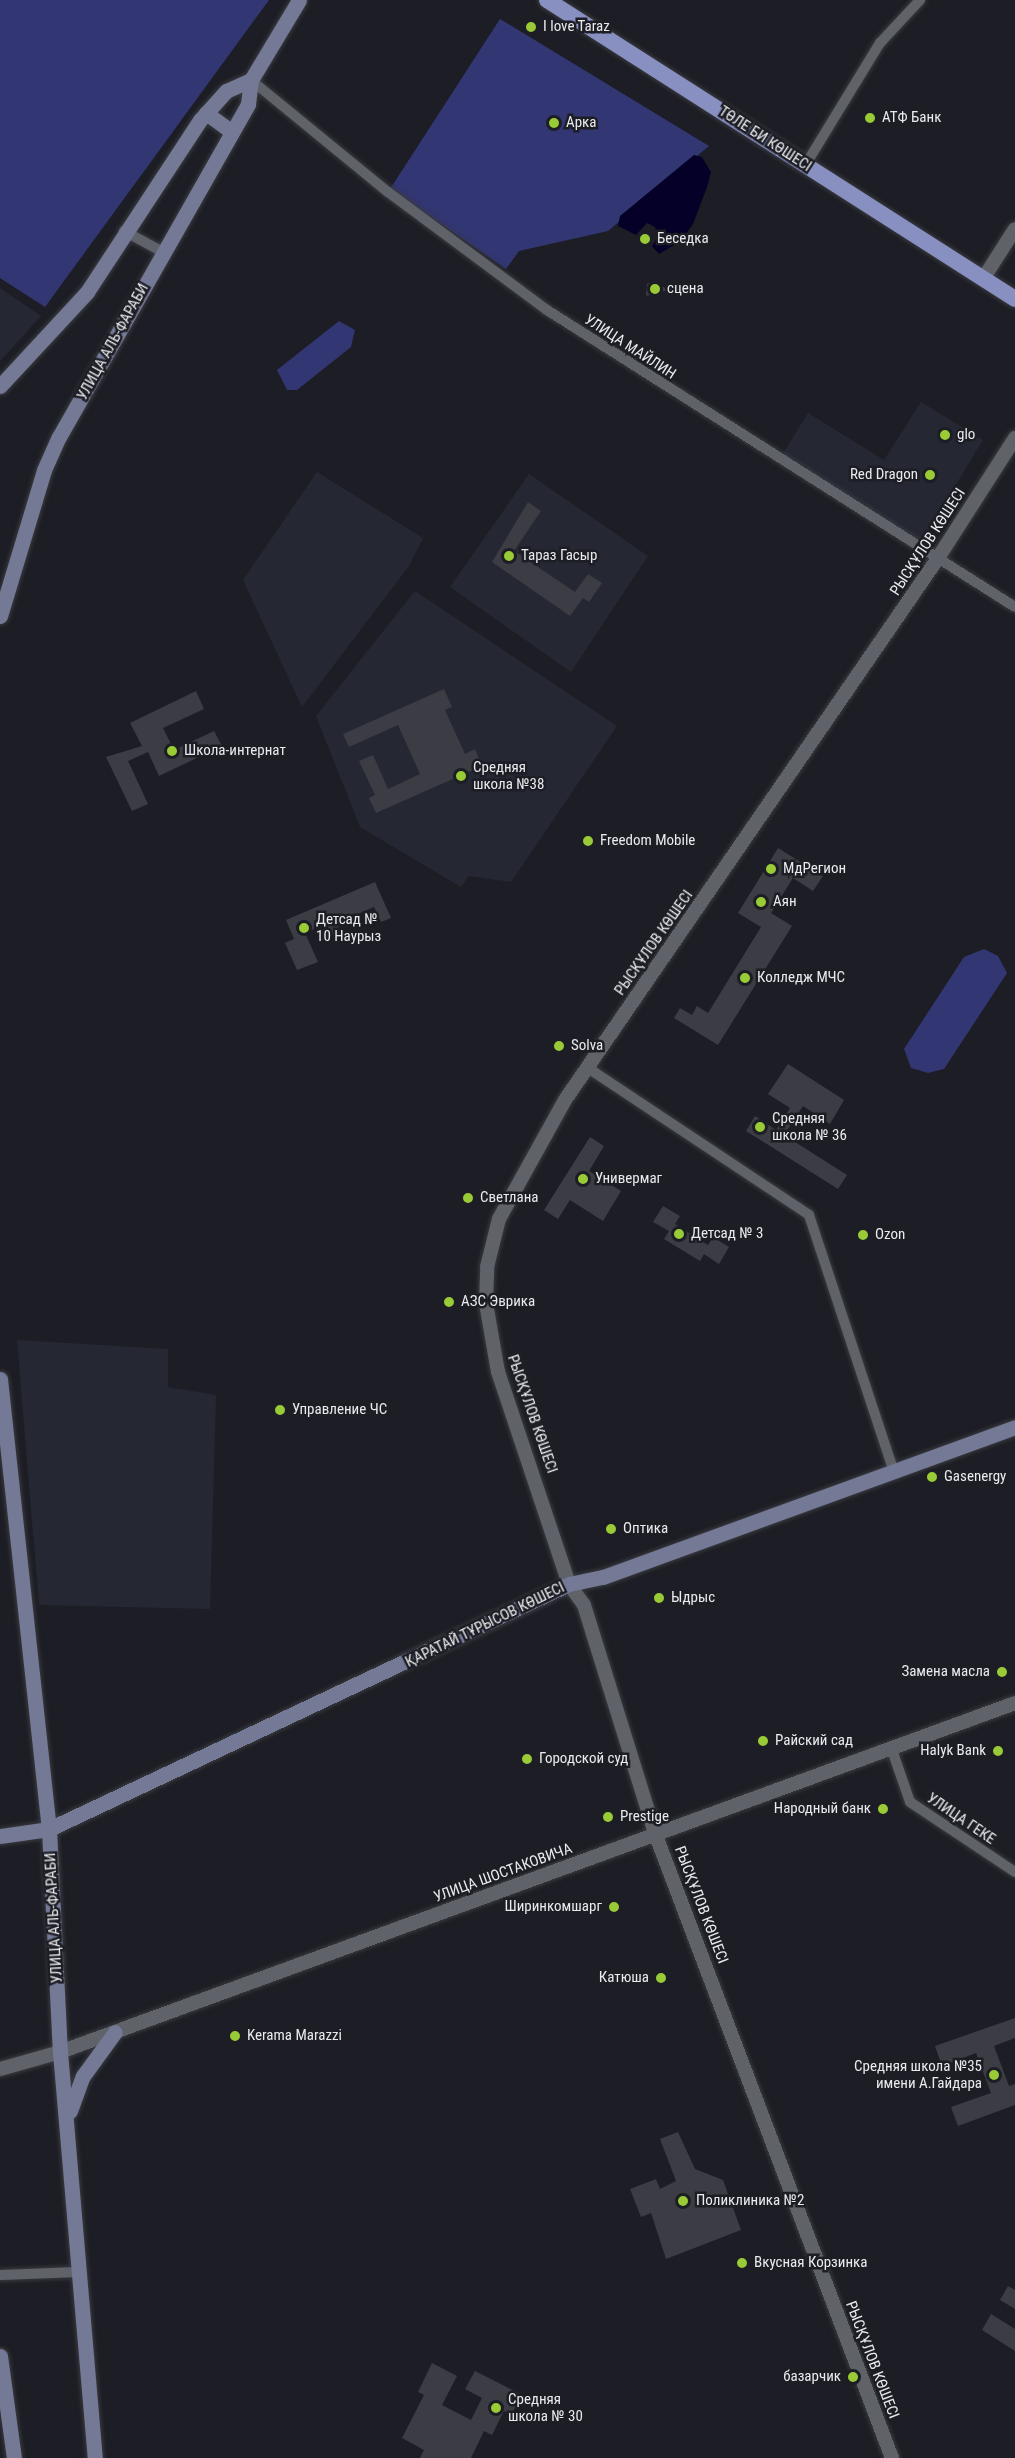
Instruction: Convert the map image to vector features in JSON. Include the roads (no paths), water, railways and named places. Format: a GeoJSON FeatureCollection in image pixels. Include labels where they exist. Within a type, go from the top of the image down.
{"type":"FeatureCollection","features":[{"type":"Feature","properties":{"kind":"main road","name":"ТӨЛЕ БИ КӨШЕСІ"},"geometry":{"type":"LineString","coordinates":[[547,0],[1015,299]]}},
{"type":"Feature","properties":{"kind":"main road","name":"УЛИЦА АЛЬ-ФАРАБИ"},"geometry":{"type":"LineString","coordinates":[[0,616],[44,470],[163,252],[248,104],[251,80],[298,1]]}},
{"type":"Feature","properties":{"kind":"main road"},"geometry":{"type":"LineString","coordinates":[[0,386],[87,292],[124,231],[206,113],[226,91],[251,80]]}},
{"type":"Feature","properties":{"kind":"main road"},"geometry":{"type":"LineString","coordinates":[[206,113],[231,131]]}},
{"type":"Feature","properties":{"kind":"main road","name":"УЛИЦА АЛЬ-ФАРАБИ"},"geometry":{"type":"LineString","coordinates":[[0,1379],[49,1829],[60,2052],[68,2117],[95,2458]]}},
{"type":"Feature","properties":{"kind":"main road","name":"ҚАРАТАЙ ТҰРЫСОВ КӨШЕСІ"},"geometry":{"type":"LineString","coordinates":[[0,1836],[49,1829],[569,1584],[603,1577],[893,1469],[1015,1427]]}},
{"type":"Feature","properties":{"kind":"main road"},"geometry":{"type":"LineString","coordinates":[[68,2117],[83,2076],[114,2032]]}},
{"type":"Feature","properties":{"kind":"main road"},"geometry":{"type":"LineString","coordinates":[[0,2356],[14,2458]]}},
{"type":"Feature","properties":{"kind":"street"},"geometry":{"type":"LineString","coordinates":[[806,164],[880,44],[919,0]]}},
{"type":"Feature","properties":{"kind":"street","name":"УЛИЦА МАЙЛИН"},"geometry":{"type":"LineString","coordinates":[[251,80],[388,192],[547,310],[1015,607]]}},
{"type":"Feature","properties":{"kind":"street"},"geometry":{"type":"LineString","coordinates":[[983,279],[1015,229]]}},
{"type":"Feature","properties":{"kind":"street"},"geometry":{"type":"LineString","coordinates":[[124,231],[163,252]]}},
{"type":"Feature","properties":{"kind":"street","name":"РЫСҚҰЛОВ КӨШЕСІ"},"geometry":{"type":"LineString","coordinates":[[892,2458],[656,1833],[584,1605],[569,1584],[498,1372],[486,1303],[487,1267],[499,1219],[513,1190],[588,1068],[938,558],[1015,438]]}},
{"type":"Feature","properties":{"kind":"street"},"geometry":{"type":"LineString","coordinates":[[588,1068],[809,1215],[890,1448],[893,1469]]}},
{"type":"Feature","properties":{"kind":"street","name":"УЛИЦА ШОСТАКОВИЧА"},"geometry":{"type":"LineString","coordinates":[[0,2068],[60,2052],[1015,1703]]}},
{"type":"Feature","properties":{"kind":"street","name":"УЛИЦА ГЕКЕ"},"geometry":{"type":"LineString","coordinates":[[891,1747],[910,1802],[1015,1872]]}},
{"type":"Feature","properties":{"kind":"street"},"geometry":{"type":"LineString","coordinates":[[0,2275],[79,2272]]}},
{"type":"Feature","properties":{"kind":"place","name":"I love Taraz"},"geometry":{"type":"Point","coordinates":[531,27]}},
{"type":"Feature","properties":{"kind":"place","name":"АТФ Банк"},"geometry":{"type":"Point","coordinates":[870,118]}},
{"type":"Feature","properties":{"kind":"place","name":"Арка"},"geometry":{"type":"Point","coordinates":[554,123]}},
{"type":"Feature","properties":{"kind":"place","name":"Беседка"},"geometry":{"type":"Point","coordinates":[645,239]}},
{"type":"Feature","properties":{"kind":"place","name":"сцена"},"geometry":{"type":"Point","coordinates":[655,289]}},
{"type":"Feature","properties":{"kind":"place","name":"glo"},"geometry":{"type":"Point","coordinates":[945,435]}},
{"type":"Feature","properties":{"kind":"place","name":"Red Dragon"},"geometry":{"type":"Point","coordinates":[930,475]}},
{"type":"Feature","properties":{"kind":"place","name":"Тараз Гасыр"},"geometry":{"type":"Point","coordinates":[509,556]}},
{"type":"Feature","properties":{"kind":"place","name":"Школа-интернат"},"geometry":{"type":"Point","coordinates":[172,751]}},
{"type":"Feature","properties":{"kind":"place","name":"Средняя школа №38"},"geometry":{"type":"Point","coordinates":[461,776]}},
{"type":"Feature","properties":{"kind":"place","name":"Freedom Mobile"},"geometry":{"type":"Point","coordinates":[588,841]}},
{"type":"Feature","properties":{"kind":"place","name":"МдРегион"},"geometry":{"type":"Point","coordinates":[771,869]}},
{"type":"Feature","properties":{"kind":"place","name":"Аян"},"geometry":{"type":"Point","coordinates":[761,902]}},
{"type":"Feature","properties":{"kind":"place","name":"Детсад № 10 Наурыз"},"geometry":{"type":"Point","coordinates":[304,928]}},
{"type":"Feature","properties":{"kind":"place","name":"Колледж МЧС"},"geometry":{"type":"Point","coordinates":[745,978]}},
{"type":"Feature","properties":{"kind":"place","name":"Solva"},"geometry":{"type":"Point","coordinates":[559,1046]}},
{"type":"Feature","properties":{"kind":"place","name":"Средняя школа № 36"},"geometry":{"type":"Point","coordinates":[760,1127]}},
{"type":"Feature","properties":{"kind":"place","name":"Универмаг"},"geometry":{"type":"Point","coordinates":[583,1179]}},
{"type":"Feature","properties":{"kind":"place","name":"Светлана"},"geometry":{"type":"Point","coordinates":[468,1198]}},
{"type":"Feature","properties":{"kind":"place","name":"Детсад № 3"},"geometry":{"type":"Point","coordinates":[679,1234]}},
{"type":"Feature","properties":{"kind":"place","name":"Ozon"},"geometry":{"type":"Point","coordinates":[863,1235]}},
{"type":"Feature","properties":{"kind":"place","name":"АЗС Эврика"},"geometry":{"type":"Point","coordinates":[449,1302]}},
{"type":"Feature","properties":{"kind":"place","name":"Управление ЧС"},"geometry":{"type":"Point","coordinates":[280,1410]}},
{"type":"Feature","properties":{"kind":"place","name":"Gasenergy"},"geometry":{"type":"Point","coordinates":[932,1477]}},
{"type":"Feature","properties":{"kind":"place","name":"Оптика"},"geometry":{"type":"Point","coordinates":[611,1529]}},
{"type":"Feature","properties":{"kind":"place","name":"Ыдрыс"},"geometry":{"type":"Point","coordinates":[659,1598]}},
{"type":"Feature","properties":{"kind":"place","name":"Замена масла"},"geometry":{"type":"Point","coordinates":[1002,1672]}},
{"type":"Feature","properties":{"kind":"place","name":"Райский сад"},"geometry":{"type":"Point","coordinates":[763,1741]}},
{"type":"Feature","properties":{"kind":"place","name":"Halyk Bank"},"geometry":{"type":"Point","coordinates":[998,1751]}},
{"type":"Feature","properties":{"kind":"place","name":"Городской суд"},"geometry":{"type":"Point","coordinates":[527,1759]}},
{"type":"Feature","properties":{"kind":"place","name":"Народный банк"},"geometry":{"type":"Point","coordinates":[883,1809]}},
{"type":"Feature","properties":{"kind":"place","name":"Prestige"},"geometry":{"type":"Point","coordinates":[608,1817]}},
{"type":"Feature","properties":{"kind":"place","name":"Ширинкомшарг"},"geometry":{"type":"Point","coordinates":[614,1907]}},
{"type":"Feature","properties":{"kind":"place","name":"Катюша"},"geometry":{"type":"Point","coordinates":[661,1978]}},
{"type":"Feature","properties":{"kind":"place","name":"Kerama Marazzi"},"geometry":{"type":"Point","coordinates":[235,2036]}},
{"type":"Feature","properties":{"kind":"place","name":"Средняя школа №35 имени А.Гайдара"},"geometry":{"type":"Point","coordinates":[994,2075]}},
{"type":"Feature","properties":{"kind":"place","name":"Поликлиника №2"},"geometry":{"type":"Point","coordinates":[683,2201]}},
{"type":"Feature","properties":{"kind":"place","name":"Вкусная Корзинка"},"geometry":{"type":"Point","coordinates":[742,2263]}},
{"type":"Feature","properties":{"kind":"place","name":"базарчик"},"geometry":{"type":"Point","coordinates":[853,2377]}},
{"type":"Feature","properties":{"kind":"place","name":"Средняя школа № 30"},"geometry":{"type":"Point","coordinates":[496,2408]}}]}
